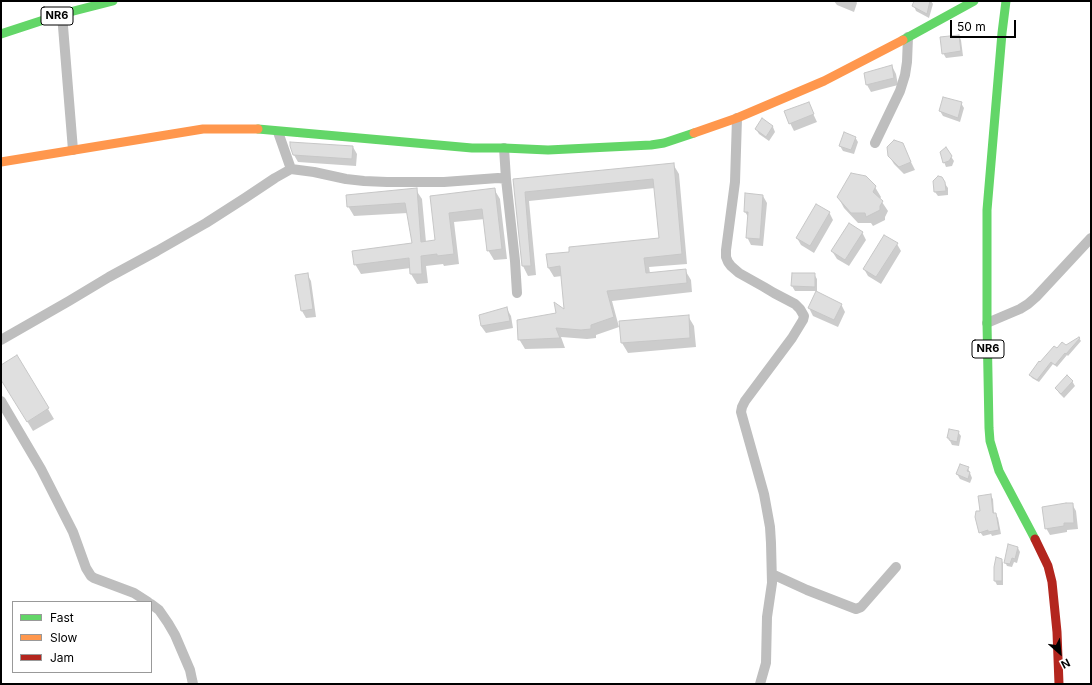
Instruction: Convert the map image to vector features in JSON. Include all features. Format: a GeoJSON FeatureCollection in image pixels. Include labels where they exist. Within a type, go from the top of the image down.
{"type":"FeatureCollection","features":[{"type":"Feature","properties":{"kind":"street","name":"NR6"},"geometry":{"type":"LineString","coordinates":[[1,34],[62,14],[113,1]]}},
{"type":"Feature","properties":{"kind":"street"},"geometry":{"type":"LineString","coordinates":[[1,162],[203,129],[256,129],[472,148],[548,150],[664,143],[737,118],[824,81],[974,1]]}},
{"type":"Feature","properties":{"kind":"street","name":"NR6"},"geometry":{"type":"LineString","coordinates":[[1006,1],[987,210],[989,428],[990,440],[999,471],[1028,524],[1048,566],[1052,582],[1057,632],[1059,684]]}},
{"type":"Feature","properties":{"kind":"street"},"geometry":{"type":"LineString","coordinates":[[62,14],[74,150]]}},
{"type":"Feature","properties":{"kind":"street"},"geometry":{"type":"LineString","coordinates":[[875,143],[900,91],[905,75],[908,37]]}},
{"type":"Feature","properties":{"kind":"street"},"geometry":{"type":"LineString","coordinates":[[737,118],[735,182],[726,257],[728,262],[735,270],[795,304],[804,316],[792,338],[745,401],[741,412],[747,428],[764,494],[769,520],[771,543],[772,583],[767,617],[766,663],[760,684]]}},
{"type":"Feature","properties":{"kind":"street"},"geometry":{"type":"LineString","coordinates":[[278,132],[291,169]]}},
{"type":"Feature","properties":{"kind":"street"},"geometry":{"type":"LineString","coordinates":[[504,148],[517,293]]}},
{"type":"Feature","properties":{"kind":"street"},"geometry":{"type":"LineString","coordinates":[[1,340],[109,276],[206,223],[291,169],[346,179],[372,181],[444,182],[498,178],[506,179]]}},
{"type":"Feature","properties":{"kind":"street"},"geometry":{"type":"LineString","coordinates":[[987,323],[1028,304],[1091,238]]}},
{"type":"Feature","properties":{"kind":"street"},"geometry":{"type":"LineString","coordinates":[[1,401],[16,424],[73,532],[88,573],[94,578],[134,593],[146,601]]}},
{"type":"Feature","properties":{"kind":"street"},"geometry":{"type":"LineString","coordinates":[[772,574],[807,590],[859,609],[896,567]]}},
{"type":"Feature","properties":{"kind":"street"},"geometry":{"type":"LineString","coordinates":[[152,605],[159,610],[175,635],[190,670],[193,684]]}},
{"type":"Feature","properties":{"kind":"building"},"geometry":{"type":"Polygon","coordinates":[[[914,1],[930,1],[927,14],[912,6],[914,1]]]}},
{"type":"Feature","properties":{"kind":"building"},"geometry":{"type":"Polygon","coordinates":[[[959,35],[961,51],[942,54],[940,37],[959,35]]]}},
{"type":"Feature","properties":{"kind":"building"},"geometry":{"type":"Polygon","coordinates":[[[892,65],[894,78],[866,85],[864,73],[892,65]]]}},
{"type":"Feature","properties":{"kind":"building"},"geometry":{"type":"Polygon","coordinates":[[[943,97],[962,102],[958,118],[939,111],[943,97]]]}},
{"type":"Feature","properties":{"kind":"building"},"geometry":{"type":"Polygon","coordinates":[[[809,102],[814,114],[789,124],[784,111],[809,102]]]}},
{"type":"Feature","properties":{"kind":"building"},"geometry":{"type":"Polygon","coordinates":[[[762,118],[773,126],[766,137],[755,129],[762,118]]]}},
{"type":"Feature","properties":{"kind":"building"},"geometry":{"type":"Polygon","coordinates":[[[844,132],[856,137],[851,150],[839,146],[844,132]]]}},
{"type":"Feature","properties":{"kind":"building"},"geometry":{"type":"Polygon","coordinates":[[[894,140],[903,143],[911,162],[899,167],[888,156],[887,147],[894,140]]]}},
{"type":"Feature","properties":{"kind":"building"},"geometry":{"type":"Polygon","coordinates":[[[290,142],[353,146],[352,159],[293,155],[290,142]]]}},
{"type":"Feature","properties":{"kind":"building"},"geometry":{"type":"Polygon","coordinates":[[[946,147],[952,156],[949,161],[943,163],[940,152],[946,147]]]}},
{"type":"Feature","properties":{"kind":"building"},"geometry":{"type":"Polygon","coordinates":[[[674,163],[682,254],[644,258],[646,273],[686,269],[687,283],[607,291],[614,317],[591,325],[591,329],[581,330],[556,328],[560,338],[518,340],[517,320],[556,313],[554,302],[564,309],[560,266],[548,268],[546,254],[569,252],[569,247],[659,238],[653,179],[525,192],[531,266],[522,266],[513,179],[674,163]]]}},
{"type":"Feature","properties":{"kind":"building"},"geometry":{"type":"Polygon","coordinates":[[[851,173],[866,176],[876,186],[873,192],[883,201],[880,206],[880,210],[866,217],[865,213],[851,213],[837,197],[851,173]]]}},
{"type":"Feature","properties":{"kind":"building"},"geometry":{"type":"Polygon","coordinates":[[[938,176],[942,177],[945,182],[946,191],[934,192],[933,181],[938,176]]]}},
{"type":"Feature","properties":{"kind":"building"},"geometry":{"type":"Polygon","coordinates":[[[417,188],[421,242],[435,240],[430,196],[495,188],[502,249],[487,251],[482,209],[449,213],[454,254],[421,256],[422,274],[410,274],[409,258],[354,265],[352,251],[412,243],[405,203],[347,207],[346,195],[417,188]]]}},
{"type":"Feature","properties":{"kind":"building"},"geometry":{"type":"Polygon","coordinates":[[[745,193],[763,195],[760,239],[746,238],[748,212],[744,212],[745,193]]]}},
{"type":"Feature","properties":{"kind":"building"},"geometry":{"type":"Polygon","coordinates":[[[816,204],[830,212],[810,246],[796,238],[816,204]]]}},
{"type":"Feature","properties":{"kind":"building"},"geometry":{"type":"Polygon","coordinates":[[[849,223],[863,232],[845,260],[831,251],[849,223]]]}},
{"type":"Feature","properties":{"kind":"building"},"geometry":{"type":"Polygon","coordinates":[[[884,235],[898,243],[876,277],[863,269],[884,235]]]}},
{"type":"Feature","properties":{"kind":"building"},"geometry":{"type":"Polygon","coordinates":[[[308,273],[313,309],[301,311],[295,275],[308,273]]]}},
{"type":"Feature","properties":{"kind":"building"},"geometry":{"type":"Polygon","coordinates":[[[792,273],[815,273],[815,287],[791,286],[792,273]]]}},
{"type":"Feature","properties":{"kind":"building"},"geometry":{"type":"Polygon","coordinates":[[[816,291],[842,304],[834,320],[808,308],[816,291]]]}},
{"type":"Feature","properties":{"kind":"building"},"geometry":{"type":"Polygon","coordinates":[[[507,307],[510,321],[481,326],[479,315],[507,307]]]}},
{"type":"Feature","properties":{"kind":"building"},"geometry":{"type":"Polygon","coordinates":[[[689,315],[690,338],[621,343],[619,321],[689,315]]]}},
{"type":"Feature","properties":{"kind":"building"},"geometry":{"type":"Polygon","coordinates":[[[1079,337],[1080,338],[1066,354],[1065,353],[1055,365],[1051,362],[1037,380],[1029,375],[1039,361],[1040,362],[1054,346],[1057,348],[1062,342],[1066,345],[1079,337]]]}},
{"type":"Feature","properties":{"kind":"building"},"geometry":{"type":"Polygon","coordinates":[[[17,355],[49,408],[27,422],[1,380],[1,365],[17,355]]]}},
{"type":"Feature","properties":{"kind":"building"},"geometry":{"type":"Polygon","coordinates":[[[1067,375],[1073,381],[1061,394],[1055,388],[1067,375]]]}},
{"type":"Feature","properties":{"kind":"building"},"geometry":{"type":"Polygon","coordinates":[[[949,429],[959,431],[957,442],[947,438],[949,429]]]}},
{"type":"Feature","properties":{"kind":"building"},"geometry":{"type":"Polygon","coordinates":[[[960,464],[969,467],[967,471],[970,472],[968,479],[956,474],[960,464]]]}},
{"type":"Feature","properties":{"kind":"building"},"geometry":{"type":"Polygon","coordinates":[[[991,494],[993,513],[996,513],[999,530],[988,532],[988,530],[979,533],[975,517],[976,511],[980,511],[978,496],[991,494]]]}},
{"type":"Feature","properties":{"kind":"building"},"geometry":{"type":"Polygon","coordinates":[[[1073,503],[1074,523],[1064,523],[1064,526],[1045,529],[1042,507],[1073,503]]]}},
{"type":"Feature","properties":{"kind":"building"},"geometry":{"type":"Polygon","coordinates":[[[1008,544],[1018,547],[1015,559],[1012,558],[1010,564],[1004,563],[1008,544]]]}},
{"type":"Feature","properties":{"kind":"building"},"geometry":{"type":"Polygon","coordinates":[[[996,557],[1002,559],[1002,581],[994,581],[996,557]]]}},
{"type":"Feature","properties":{"kind":"traffic: fast"},"geometry":{"type":"LineString","coordinates":[[1,34],[62,14],[113,1]]}},
{"type":"Feature","properties":{"kind":"traffic: fast"},"geometry":{"type":"LineString","coordinates":[[903,40],[974,1]]}},
{"type":"Feature","properties":{"kind":"traffic: fast"},"geometry":{"type":"LineString","coordinates":[[1006,1],[987,210],[989,428],[990,441],[999,471],[1035,539]]}},
{"type":"Feature","properties":{"kind":"traffic: fast"},"geometry":{"type":"LineString","coordinates":[[258,129],[472,148],[548,150],[651,145],[664,143],[694,133]]}},
{"type":"Feature","properties":{"kind":"traffic: slow"},"geometry":{"type":"LineString","coordinates":[[694,133],[737,118],[824,81],[903,40]]}},
{"type":"Feature","properties":{"kind":"traffic: slow"},"geometry":{"type":"LineString","coordinates":[[1,162],[203,129],[258,129]]}},
{"type":"Feature","properties":{"kind":"traffic: jam"},"geometry":{"type":"LineString","coordinates":[[1035,539],[1048,566],[1052,582],[1057,632],[1059,684]]}}]}
